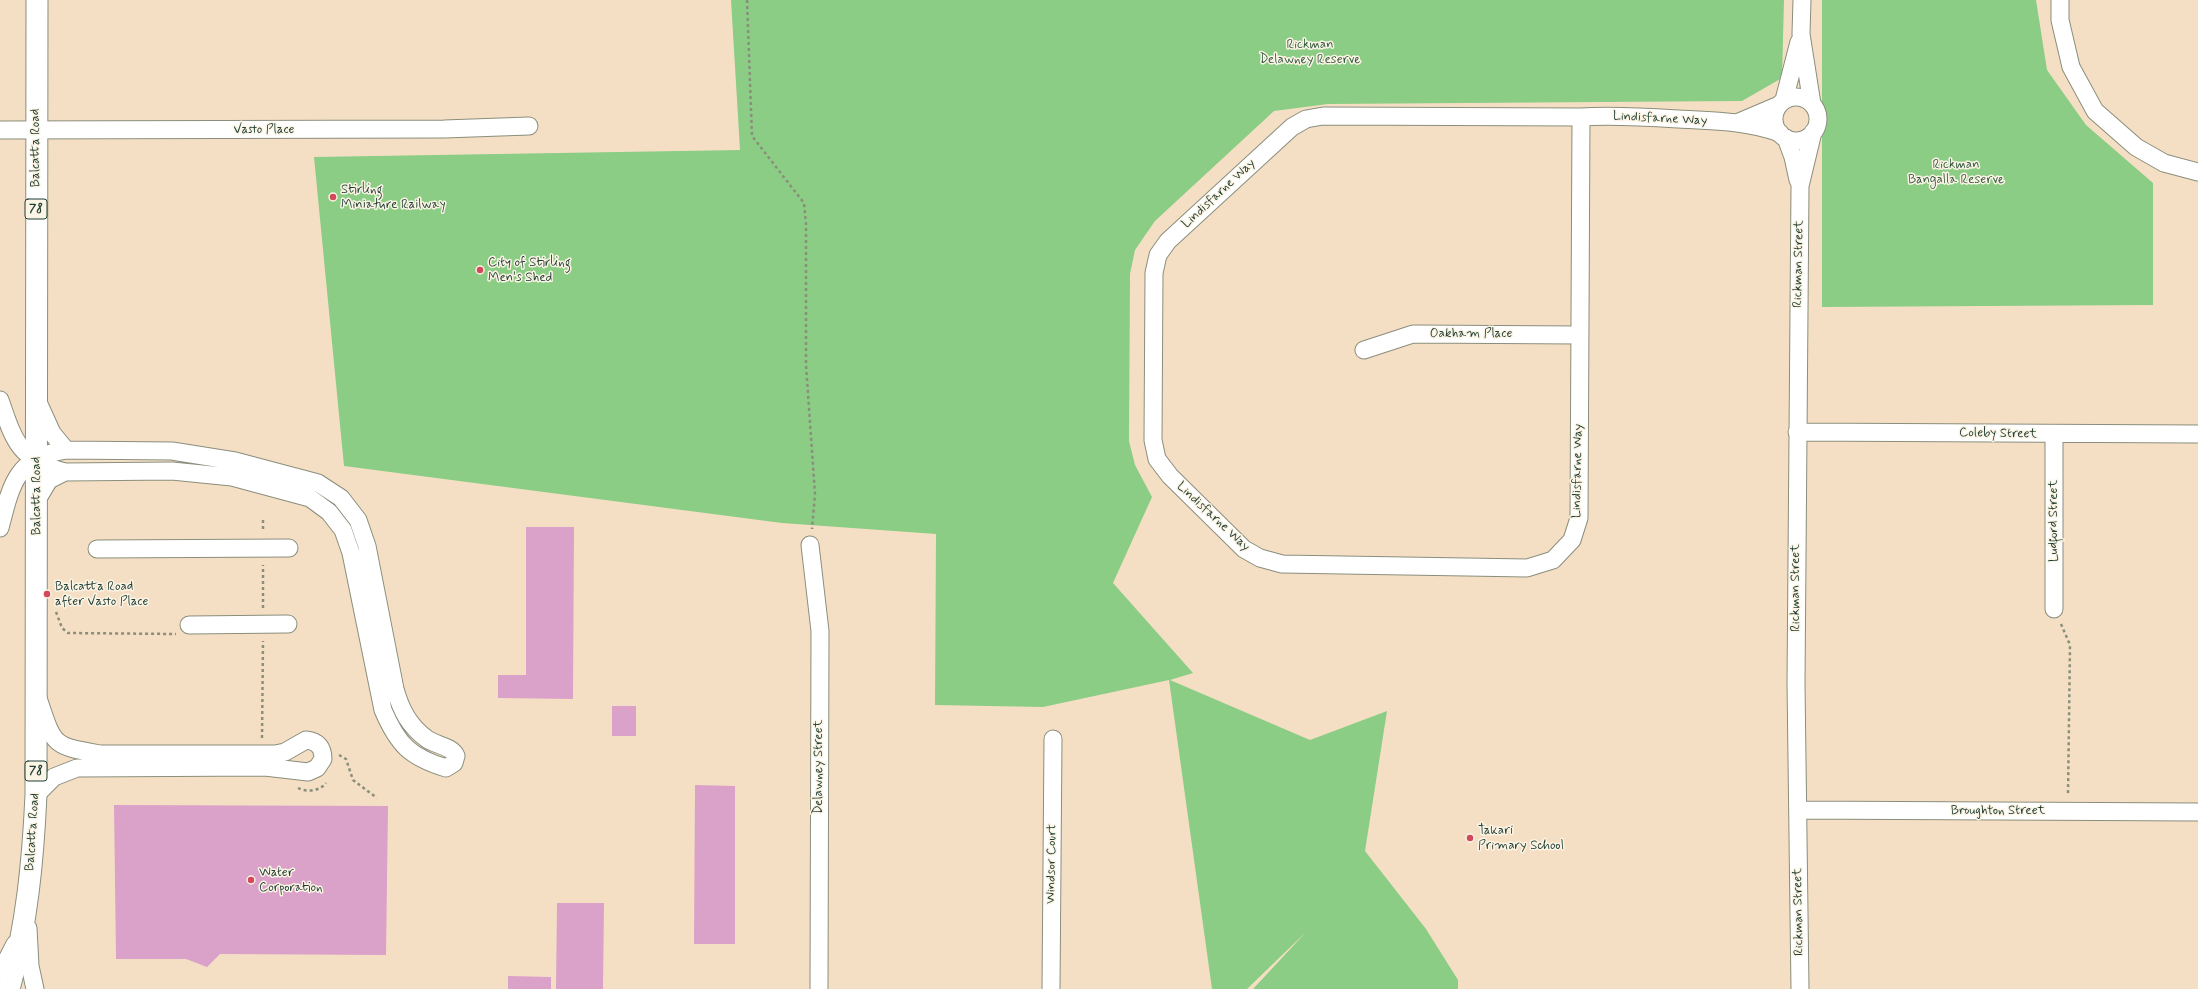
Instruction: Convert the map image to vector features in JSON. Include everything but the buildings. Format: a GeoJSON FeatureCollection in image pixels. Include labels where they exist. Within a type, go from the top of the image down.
{"type":"FeatureCollection","features":[{"type":"Feature","properties":{"kind":"main road","name":"Balcatta Road"},"geometry":{"type":"LineString","coordinates":[[9,989],[27,903],[34,849],[36,795],[37,0]]}},
{"type":"Feature","properties":{"kind":"street"},"geometry":{"type":"LineString","coordinates":[[1801,34],[1782,102],[1774,119],[1783,136],[1800,140],[1813,132],[1817,118],[1812,104],[1801,34],[1802,0]]}},
{"type":"Feature","properties":{"kind":"street"},"geometry":{"type":"LineString","coordinates":[[2060,0],[2060,20],[2071,67],[2096,111],[2136,146],[2164,163],[2198,172]]}},
{"type":"Feature","properties":{"kind":"street"},"geometry":{"type":"LineString","coordinates":[[1782,102],[1799,97],[1812,104]]}},
{"type":"Feature","properties":{"kind":"street","name":"Lindisfarne Way"},"geometry":{"type":"LineString","coordinates":[[1739,122],[1782,102]]}},
{"type":"Feature","properties":{"kind":"street","name":"Lindisfarne Way"},"geometry":{"type":"LineString","coordinates":[[1581,117],[1579,518],[1572,540],[1553,560],[1527,568],[1282,564],[1260,558],[1244,549],[1170,476],[1157,459],[1153,440],[1154,273],[1158,255],[1168,241],[1292,127],[1306,119],[1323,116],[1612,116],[1739,122],[1783,136]]}},
{"type":"Feature","properties":{"kind":"street","name":"Vasto Place"},"geometry":{"type":"LineString","coordinates":[[0,130],[444,129],[529,126]]}},
{"type":"Feature","properties":{"kind":"street","name":"Rickman Street"},"geometry":{"type":"LineString","coordinates":[[1800,989],[1796,683],[1800,186],[1813,132]]}},
{"type":"Feature","properties":{"kind":"street","name":"Rickman Street"},"geometry":{"type":"LineString","coordinates":[[1783,136],[1793,157],[1800,186]]}},
{"type":"Feature","properties":{"kind":"street","name":"Oakham Place"},"geometry":{"type":"LineString","coordinates":[[1364,350],[1413,334],[1579,335]]}},
{"type":"Feature","properties":{"kind":"street"},"geometry":{"type":"LineString","coordinates":[[0,400],[14,439],[22,450],[36,459],[48,468],[65,472],[172,471],[232,477],[310,498],[329,512],[343,530],[351,552],[383,710],[392,731],[406,748],[425,761],[446,768],[454,762],[456,756],[452,750],[427,740],[412,726],[400,709],[394,689],[367,546],[358,520],[341,498],[318,483],[235,461],[172,451],[66,450],[50,452],[36,459],[20,473],[14,483],[0,528]]}},
{"type":"Feature","properties":{"kind":"street"},"geometry":{"type":"LineString","coordinates":[[37,400],[52,433],[66,450]]}},
{"type":"Feature","properties":{"kind":"street","name":"Coleby Street"},"geometry":{"type":"LineString","coordinates":[[1797,432],[2198,434]]}},
{"type":"Feature","properties":{"kind":"street","name":"Ludford Street"},"geometry":{"type":"LineString","coordinates":[[2054,434],[2054,609]]}},
{"type":"Feature","properties":{"kind":"street"},"geometry":{"type":"LineString","coordinates":[[37,500],[49,480],[65,472]]}},
{"type":"Feature","properties":{"kind":"street","name":"Delawney Street"},"geometry":{"type":"LineString","coordinates":[[810,545],[820,630],[819,989]]}},
{"type":"Feature","properties":{"kind":"street"},"geometry":{"type":"LineString","coordinates":[[97,549],[289,548]]}},
{"type":"Feature","properties":{"kind":"street"},"geometry":{"type":"LineString","coordinates":[[185,629],[263,624],[288,624]]}},
{"type":"Feature","properties":{"kind":"street"},"geometry":{"type":"LineString","coordinates":[[36,693],[51,735],[60,744],[74,750],[100,754],[263,754],[285,752],[306,740],[317,743],[321,747],[323,759],[317,768],[308,772],[266,767],[77,768],[54,777],[36,795]]}},
{"type":"Feature","properties":{"kind":"street","name":"Windsor Court"},"geometry":{"type":"LineString","coordinates":[[1051,989],[1053,738]]}},
{"type":"Feature","properties":{"kind":"street","name":"Broughton Street"},"geometry":{"type":"LineString","coordinates":[[1798,810],[2198,812]]}},
{"type":"Feature","properties":{"kind":"street"},"geometry":{"type":"LineString","coordinates":[[27,903],[30,966],[35,989]]}},
{"type":"Feature","properties":{"kind":"street"},"geometry":{"type":"LineString","coordinates":[[0,973],[22,929]]}},
{"type":"Feature","properties":{"kind":"path"},"geometry":{"type":"LineString","coordinates":[[747,0],[752,136],[804,203],[806,365],[815,494],[810,545]]}},
{"type":"Feature","properties":{"kind":"path"},"geometry":{"type":"LineString","coordinates":[[263,520],[263,754]]}},
{"type":"Feature","properties":{"kind":"path"},"geometry":{"type":"LineString","coordinates":[[56,609],[62,628],[68,633],[185,629]]}},
{"type":"Feature","properties":{"kind":"path"},"geometry":{"type":"LineString","coordinates":[[2054,609],[2070,645],[2067,811]]}},
{"type":"Feature","properties":{"kind":"path"},"geometry":{"type":"LineString","coordinates":[[334,758],[338,754],[342,755],[346,759],[353,780],[377,798]]}},
{"type":"Feature","properties":{"kind":"path"},"geometry":{"type":"LineString","coordinates":[[297,788],[308,792],[324,786],[328,776]]}},
{"type":"Feature","properties":{"kind":"green space","name":"Rickman Delawney Reserve"},"geometry":{"type":"Polygon","coordinates":[[[731,0],[1784,0],[1782,78],[1742,101],[1328,104],[1274,111],[1155,221],[1135,250],[1130,274],[1129,441],[1135,465],[1152,497],[1113,583],[1193,673],[1170,680],[1310,740],[1387,711],[1365,851],[1426,929],[1458,980],[1458,989],[1253,989],[1306,932],[1247,989],[1212,989],[1169,680],[1043,707],[935,705],[936,534],[782,523],[344,466],[314,157],[740,150],[731,0]]]}},
{"type":"Feature","properties":{"kind":"green space","name":"Rickman Bangalla Reserve"},"geometry":{"type":"Polygon","coordinates":[[[1822,0],[2036,0],[2047,70],[2086,125],[2153,183],[2153,305],[1822,307],[1822,0]]]}},
{"type":"Feature","properties":{"kind":"place","name":"Stirling Miniature Railway"},"geometry":{"type":"Point","coordinates":[333,197]}},
{"type":"Feature","properties":{"kind":"place","name":"City of Stirling Men's Shed"},"geometry":{"type":"Point","coordinates":[480,270]}},
{"type":"Feature","properties":{"kind":"place","name":"Balcatta Road after Vasto Place"},"geometry":{"type":"Point","coordinates":[47,594]}},
{"type":"Feature","properties":{"kind":"place","name":"Takari Primary School"},"geometry":{"type":"Point","coordinates":[1470,838]}},
{"type":"Feature","properties":{"kind":"place","name":"Water Corporation"},"geometry":{"type":"Point","coordinates":[251,880]}}]}
